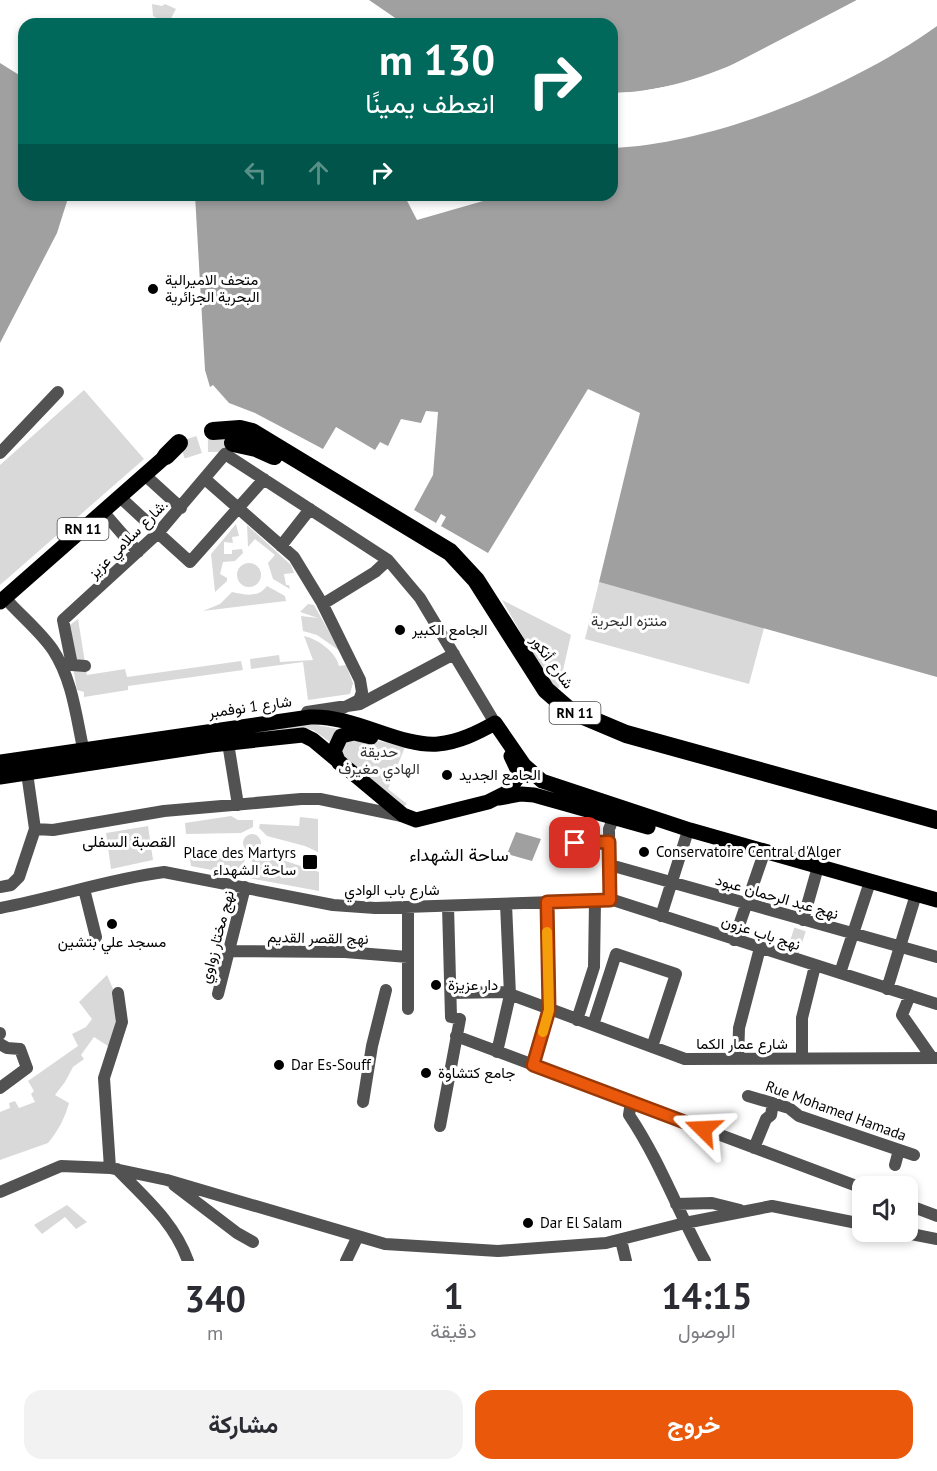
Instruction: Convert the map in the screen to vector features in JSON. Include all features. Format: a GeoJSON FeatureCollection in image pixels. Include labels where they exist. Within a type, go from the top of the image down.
{"type":"FeatureCollection","features":[{"type":"Feature","properties":{"kind":"highway","name":"RN 11"},"geometry":{"type":"LineString","coordinates":[[213,431],[231,442]]}},
{"type":"Feature","properties":{"kind":"highway","name":"شارع أنكور"},"geometry":{"type":"LineString","coordinates":[[231,442],[252,432],[450,552],[476,580],[546,690],[568,710],[627,734],[937,820]]}},
{"type":"Feature","properties":{"kind":"highway","name":"شارع أنكور"},"geometry":{"type":"LineString","coordinates":[[231,442],[261,450],[436,550],[455,565],[532,685],[547,704],[565,719],[604,738],[937,830]]}},
{"type":"Feature","properties":{"kind":"main road","name":"RN 11"},"geometry":{"type":"LineString","coordinates":[[2,601],[176,450]]}},
{"type":"Feature","properties":{"kind":"main road","name":"شارع 1 نوفمبر"},"geometry":{"type":"LineString","coordinates":[[0,762],[252,725],[327,717],[433,744],[454,741]]}},
{"type":"Feature","properties":{"kind":"main road"},"geometry":{"type":"LineString","coordinates":[[345,767],[334,747],[340,736],[349,733],[431,747],[454,741],[495,723],[528,769],[540,779],[614,811],[686,837],[937,908]]}},
{"type":"Feature","properties":{"kind":"main road"},"geometry":{"type":"LineString","coordinates":[[0,777],[228,743],[303,735],[313,740],[408,818],[423,820],[525,794],[614,811],[937,900]]}},
{"type":"Feature","properties":{"kind":"main road"},"geometry":{"type":"LineString","coordinates":[[489,802],[506,793],[518,777],[506,739]]}},
{"type":"Feature","properties":{"kind":"street"},"geometry":{"type":"LineString","coordinates":[[0,453],[58,392]]}},
{"type":"Feature","properties":{"kind":"street"},"geometry":{"type":"LineString","coordinates":[[231,442],[264,478],[388,560],[420,598],[495,723]]}},
{"type":"Feature","properties":{"kind":"street","name":"شارع سلامي عزيز."},"geometry":{"type":"LineString","coordinates":[[85,666],[72,665],[63,620],[158,533],[205,479],[231,442]]}},
{"type":"Feature","properties":{"kind":"street"},"geometry":{"type":"LineString","coordinates":[[147,477],[181,508]]}},
{"type":"Feature","properties":{"kind":"street"},"geometry":{"type":"LineString","coordinates":[[158,533],[190,562],[264,478]]}},
{"type":"Feature","properties":{"kind":"street"},"geometry":{"type":"LineString","coordinates":[[205,479],[297,562],[322,604],[360,680],[362,692],[359,700],[343,708]]}},
{"type":"Feature","properties":{"kind":"street"},"geometry":{"type":"LineString","coordinates":[[122,499],[148,523]]}},
{"type":"Feature","properties":{"kind":"street"},"geometry":{"type":"LineString","coordinates":[[281,546],[310,509]]}},
{"type":"Feature","properties":{"kind":"street"},"geometry":{"type":"LineString","coordinates":[[105,514],[138,552]]}},
{"type":"Feature","properties":{"kind":"street"},"geometry":{"type":"LineString","coordinates":[[322,604],[375,572],[388,560]]}},
{"type":"Feature","properties":{"kind":"street"},"geometry":{"type":"LineString","coordinates":[[2,601],[52,649],[70,690],[88,748]]}},
{"type":"Feature","properties":{"kind":"street"},"geometry":{"type":"LineString","coordinates":[[252,725],[307,711],[343,708],[365,701],[454,654]]}},
{"type":"Feature","properties":{"kind":"street"},"geometry":{"type":"LineString","coordinates":[[228,743],[238,805]]}},
{"type":"Feature","properties":{"kind":"street"},"geometry":{"type":"LineString","coordinates":[[17,905],[5,886],[21,874],[35,829],[27,773]]}},
{"type":"Feature","properties":{"kind":"street"},"geometry":{"type":"LineString","coordinates":[[35,829],[53,830],[164,811],[317,799],[408,818]]}},
{"type":"Feature","properties":{"kind":"street"},"geometry":{"type":"LineString","coordinates":[[610,900],[609,829],[614,811]]}},
{"type":"Feature","properties":{"kind":"street"},"geometry":{"type":"LineString","coordinates":[[661,916],[686,837]]}},
{"type":"Feature","properties":{"kind":"street"},"geometry":{"type":"LineString","coordinates":[[575,843],[609,842]]}},
{"type":"Feature","properties":{"kind":"street"},"geometry":{"type":"LineString","coordinates":[[734,940],[762,859]]}},
{"type":"Feature","properties":{"kind":"street","name":"نهج عبد الرحمان عبود"},"geometry":{"type":"LineString","coordinates":[[610,865],[937,957]]}},
{"type":"Feature","properties":{"kind":"street","name":"شارع باب الوادي"},"geometry":{"type":"LineString","coordinates":[[0,908],[138,875],[164,872],[342,906],[408,907],[574,901]]}},
{"type":"Feature","properties":{"kind":"street"},"geometry":{"type":"LineString","coordinates":[[803,920],[816,874]]}},
{"type":"Feature","properties":{"kind":"street","name":"نهج مختار زواوي"},"geometry":{"type":"LineString","coordinates":[[218,994],[245,887]]}},
{"type":"Feature","properties":{"kind":"street"},"geometry":{"type":"LineString","coordinates":[[840,973],[868,888]]}},
{"type":"Feature","properties":{"kind":"street"},"geometry":{"type":"LineString","coordinates":[[84,889],[96,937]]}},
{"type":"Feature","properties":{"kind":"street","name":"نهج باب عزون"},"geometry":{"type":"LineString","coordinates":[[574,901],[610,900],[937,1003]]}},
{"type":"Feature","properties":{"kind":"street"},"geometry":{"type":"LineString","coordinates":[[577,1020],[594,967],[595,901]]}},
{"type":"Feature","properties":{"kind":"street"},"geometry":{"type":"LineString","coordinates":[[887,989],[914,901]]}},
{"type":"Feature","properties":{"kind":"street"},"geometry":{"type":"LineString","coordinates":[[533,1065],[549,1010],[547,902]]}},
{"type":"Feature","properties":{"kind":"street"},"geometry":{"type":"LineString","coordinates":[[497,1052],[510,995],[506,904]]}},
{"type":"Feature","properties":{"kind":"street"},"geometry":{"type":"LineString","coordinates":[[440,1126],[460,1019],[451,1017],[448,906]]}},
{"type":"Feature","properties":{"kind":"street"},"geometry":{"type":"LineString","coordinates":[[408,907],[408,1009]]}},
{"type":"Feature","properties":{"kind":"street"},"geometry":{"type":"LineString","coordinates":[[738,1059],[739,1028],[760,948]]}},
{"type":"Feature","properties":{"kind":"street","name":"نهج القصر القديم"},"geometry":{"type":"LineString","coordinates":[[227,951],[345,952],[408,957]]}},
{"type":"Feature","properties":{"kind":"street"},"geometry":{"type":"LineString","coordinates":[[593,1025],[616,954],[676,974],[652,1047]]}},
{"type":"Feature","properties":{"kind":"street"},"geometry":{"type":"LineString","coordinates":[[802,1058],[802,1018],[814,966]]}},
{"type":"Feature","properties":{"kind":"street"},"geometry":{"type":"LineString","coordinates":[[363,1102],[372,1046],[386,990]]}},
{"type":"Feature","properties":{"kind":"street","name":"شارع عمار الكما"},"geometry":{"type":"LineString","coordinates":[[451,993],[504,992],[685,1059],[935,1058]]}},
{"type":"Feature","properties":{"kind":"street"},"geometry":{"type":"LineString","coordinates":[[118,993],[123,1008],[122,1022],[104,1078],[113,1168],[167,1220],[180,1241],[188,1261]]}},
{"type":"Feature","properties":{"kind":"street"},"geometry":{"type":"LineString","coordinates":[[910,996],[902,1015],[935,1058]]}},
{"type":"Feature","properties":{"kind":"street"},"geometry":{"type":"LineString","coordinates":[[456,1036],[852,1184]]}},
{"type":"Feature","properties":{"kind":"street"},"geometry":{"type":"LineString","coordinates":[[0,1044],[21,1050],[27,1068],[4,1084]]}},
{"type":"Feature","properties":{"kind":"street","name":"Rue Mohamed Hamada"},"geometry":{"type":"LineString","coordinates":[[748,1096],[789,1108],[799,1116],[820,1121],[914,1155]]}},
{"type":"Feature","properties":{"kind":"street"},"geometry":{"type":"LineString","coordinates":[[631,1102],[629,1115],[650,1146],[671,1197],[705,1261]]}},
{"type":"Feature","properties":{"kind":"street"},"geometry":{"type":"LineString","coordinates":[[754,1148],[766,1119],[771,1115],[773,1103]]}},
{"type":"Feature","properties":{"kind":"street"},"geometry":{"type":"LineString","coordinates":[[895,1165],[899,1150]]}},
{"type":"Feature","properties":{"kind":"street"},"geometry":{"type":"LineString","coordinates":[[0,1192],[61,1166],[113,1168],[167,1180],[389,1245],[502,1251],[621,1240],[686,1223],[772,1206],[852,1222]]}},
{"type":"Feature","properties":{"kind":"street"},"geometry":{"type":"LineString","coordinates":[[167,1180],[237,1233],[253,1242]]}},
{"type":"Feature","properties":{"kind":"street"},"geometry":{"type":"LineString","coordinates":[[676,1204],[712,1203],[744,1211]]}},
{"type":"Feature","properties":{"kind":"street"},"geometry":{"type":"LineString","coordinates":[[918,1209],[937,1216]]}},
{"type":"Feature","properties":{"kind":"street"},"geometry":{"type":"LineString","coordinates":[[918,1235],[937,1239]]}},
{"type":"Feature","properties":{"kind":"street"},"geometry":{"type":"LineString","coordinates":[[350,1260],[358,1236]]}},
{"type":"Feature","properties":{"kind":"street"},"geometry":{"type":"LineString","coordinates":[[621,1240],[626,1261]]}},
{"type":"Feature","properties":{"kind":"green space"},"geometry":{"type":"Polygon","coordinates":[[[152,4],[162,6],[165,4],[176,9],[171,18],[153,16],[152,4]]]}},
{"type":"Feature","properties":{"kind":"green space"},"geometry":{"type":"Polygon","coordinates":[[[84,390],[144,459],[0,585],[0,465],[84,390]]]}},
{"type":"Feature","properties":{"kind":"green space"},"geometry":{"type":"Polygon","coordinates":[[[236,524],[239,536],[232,537],[233,543],[224,542],[224,554],[232,554],[232,550],[242,549],[243,553],[235,561],[223,562],[220,574],[227,578],[227,581],[215,592],[211,554],[236,524]]]}},
{"type":"Feature","properties":{"kind":"green space"},"geometry":{"type":"Polygon","coordinates":[[[247,525],[291,565],[294,573],[284,574],[286,585],[289,585],[290,589],[273,579],[268,563],[275,555],[255,539],[248,547],[247,525]]]}},
{"type":"Feature","properties":{"kind":"green space"},"geometry":{"type":"Polygon","coordinates":[[[249,563],[258,566],[261,575],[258,584],[249,587],[240,584],[237,575],[240,566],[249,563]]]}},
{"type":"Feature","properties":{"kind":"green space","name":"منتزه البحرية"},"geometry":{"type":"Polygon","coordinates":[[[599,582],[764,628],[749,684],[585,639],[599,582]]]}},
{"type":"Feature","properties":{"kind":"green space"},"geometry":{"type":"Polygon","coordinates":[[[267,586],[285,596],[286,601],[203,611],[220,604],[232,592],[256,594],[267,586]]]}},
{"type":"Feature","properties":{"kind":"green space"},"geometry":{"type":"Polygon","coordinates":[[[502,600],[571,635],[559,688],[552,687],[502,600]]]}},
{"type":"Feature","properties":{"kind":"green space"},"geometry":{"type":"Polygon","coordinates":[[[308,604],[314,605],[340,651],[317,635],[303,631],[301,616],[318,618],[300,612],[308,604]]]}},
{"type":"Feature","properties":{"kind":"green space"},"geometry":{"type":"Polygon","coordinates":[[[78,619],[87,675],[125,669],[127,677],[241,661],[243,670],[128,686],[128,690],[84,697],[84,692],[77,690],[66,628],[78,619]]]}},
{"type":"Feature","properties":{"kind":"green space"},"geometry":{"type":"Polygon","coordinates":[[[304,636],[326,647],[339,666],[346,665],[353,683],[350,694],[308,700],[303,662],[251,669],[250,659],[279,655],[280,662],[313,660],[304,636]]]}},
{"type":"Feature","properties":{"kind":"green space"},"geometry":{"type":"Polygon","coordinates":[[[311,724],[339,729],[330,742],[313,730],[304,728],[0,771],[0,768],[311,724]]]}},
{"type":"Feature","properties":{"kind":"green space","name":"حديقة الهادي مغيرف"},"geometry":{"type":"Polygon","coordinates":[[[353,735],[405,747],[388,789],[407,804],[403,807],[340,753],[339,747],[353,735]]]}},
{"type":"Feature","properties":{"kind":"green space"},"geometry":{"type":"Polygon","coordinates":[[[231,816],[238,820],[253,820],[253,827],[241,833],[186,834],[185,823],[231,816]]]}},
{"type":"Feature","properties":{"kind":"green space"},"geometry":{"type":"Polygon","coordinates":[[[300,817],[318,819],[318,852],[305,846],[267,836],[259,828],[260,824],[299,826],[300,817]]]}},
{"type":"Feature","properties":{"kind":"green space"},"geometry":{"type":"Polygon","coordinates":[[[148,826],[153,860],[111,869],[106,833],[148,826]]]}},
{"type":"Feature","properties":{"kind":"green space"},"geometry":{"type":"Polygon","coordinates":[[[252,834],[258,837],[261,843],[258,849],[252,852],[246,849],[243,843],[246,837],[252,834]]]}},
{"type":"Feature","properties":{"kind":"green space"},"geometry":{"type":"Polygon","coordinates":[[[237,851],[245,858],[242,876],[191,866],[189,852],[237,851]]]}},
{"type":"Feature","properties":{"kind":"green space"},"geometry":{"type":"Polygon","coordinates":[[[264,854],[319,872],[319,891],[249,878],[252,859],[264,854]]]}},
{"type":"Feature","properties":{"kind":"green space"},"geometry":{"type":"Polygon","coordinates":[[[107,975],[114,991],[118,993],[114,1050],[94,1037],[81,1055],[84,1059],[73,1067],[55,1095],[69,1103],[52,1138],[48,1143],[0,1160],[0,1112],[10,1108],[9,1103],[15,1101],[19,1108],[35,1102],[31,1094],[34,1091],[28,1081],[78,1046],[72,1034],[86,1027],[92,1019],[79,1002],[107,975]]]}},
{"type":"Feature","properties":{"kind":"green space"},"geometry":{"type":"Polygon","coordinates":[[[67,1205],[87,1222],[76,1229],[65,1217],[42,1234],[34,1225],[67,1205]]]}},
{"type":"Feature","properties":{"kind":"shaded area"},"geometry":{"type":"Polygon","coordinates":[[[369,0],[857,0],[770,47],[710,74],[679,84],[618,93],[618,18],[395,18],[369,0]]]}},
{"type":"Feature","properties":{"kind":"shaded area"},"geometry":{"type":"Polygon","coordinates":[[[937,26],[937,677],[599,582],[640,413],[588,389],[488,553],[441,526],[446,517],[441,514],[436,523],[414,510],[433,475],[438,412],[426,411],[421,423],[401,419],[388,446],[380,442],[375,450],[336,427],[323,449],[255,413],[229,403],[213,385],[210,387],[205,370],[195,201],[407,201],[417,220],[483,201],[618,201],[618,147],[695,136],[782,108],[866,70],[937,26]]]}},
{"type":"Feature","properties":{"kind":"shaded area"},"geometry":{"type":"Polygon","coordinates":[[[0,63],[18,74],[18,201],[67,201],[57,233],[0,343],[0,63]]]}},
{"type":"Feature","properties":{"kind":"shaded area"},"geometry":{"type":"Polygon","coordinates":[[[516,832],[541,839],[532,861],[507,854],[516,832]]]}},
{"type":"Feature","properties":{"kind":"pier"},"geometry":{"type":"Polygon","coordinates":[[[857,0],[860,1],[721,74],[660,92],[618,96],[618,93],[637,92],[679,84],[720,71],[857,0]]]}},
{"type":"Feature","properties":{"kind":"tunnel"},"geometry":{"type":"LineString","coordinates":[[182,450],[204,443],[233,443]]}},
{"type":"Feature","properties":{"kind":"tunnel"},"geometry":{"type":"LineString","coordinates":[[791,958],[803,920]]}},
{"type":"Feature","properties":{"kind":"slow traffic"},"geometry":{"type":"LineString","coordinates":[[543,1032],[549,1010],[547,932]]}},
{"type":"Feature","properties":{"kind":"place","name":"متحف الاميرالية البحرية الجزائرية"},"geometry":{"type":"Point","coordinates":[153,289]}},
{"type":"Feature","properties":{"kind":"place","name":"الجامع الكبير"},"geometry":{"type":"Point","coordinates":[400,630]}},
{"type":"Feature","properties":{"kind":"place","name":"الجامع الجديد"},"geometry":{"type":"Point","coordinates":[447,775]}},
{"type":"Feature","properties":{"kind":"place","name":"Conservatoire Central d'Alger"},"geometry":{"type":"Point","coordinates":[644,852]}},
{"type":"Feature","properties":{"kind":"place","name":"Place des Martyrs ساحة الشهداء"},"geometry":{"type":"Point","coordinates":[310,862]}},
{"type":"Feature","properties":{"kind":"place","name":"مسجد علي بتشين"},"geometry":{"type":"Point","coordinates":[112,924]}},
{"type":"Feature","properties":{"kind":"place","name":"دار عزيزة"},"geometry":{"type":"Point","coordinates":[436,985]}},
{"type":"Feature","properties":{"kind":"place","name":"Dar Es-Souff"},"geometry":{"type":"Point","coordinates":[279,1065]}},
{"type":"Feature","properties":{"kind":"place","name":"جامع كتشاوة"},"geometry":{"type":"Point","coordinates":[426,1073]}},
{"type":"Feature","properties":{"kind":"place","name":"Dar El Salam"},"geometry":{"type":"Point","coordinates":[528,1223]}},
{"type":"Feature","properties":{"kind":"district","name":"القصبة السفلى"},"geometry":{"type":"Point","coordinates":[129,841]}},
{"type":"Feature","properties":{"kind":"district","name":"ساحة الشهداء"},"geometry":{"type":"Point","coordinates":[459,855]}},
{"type":"Feature","properties":{"kind":"route"},"geometry":{"type":"LineString","coordinates":[[575,843],[609,842],[610,900],[547,902],[549,1010],[533,1065],[703,1129]]}}]}
